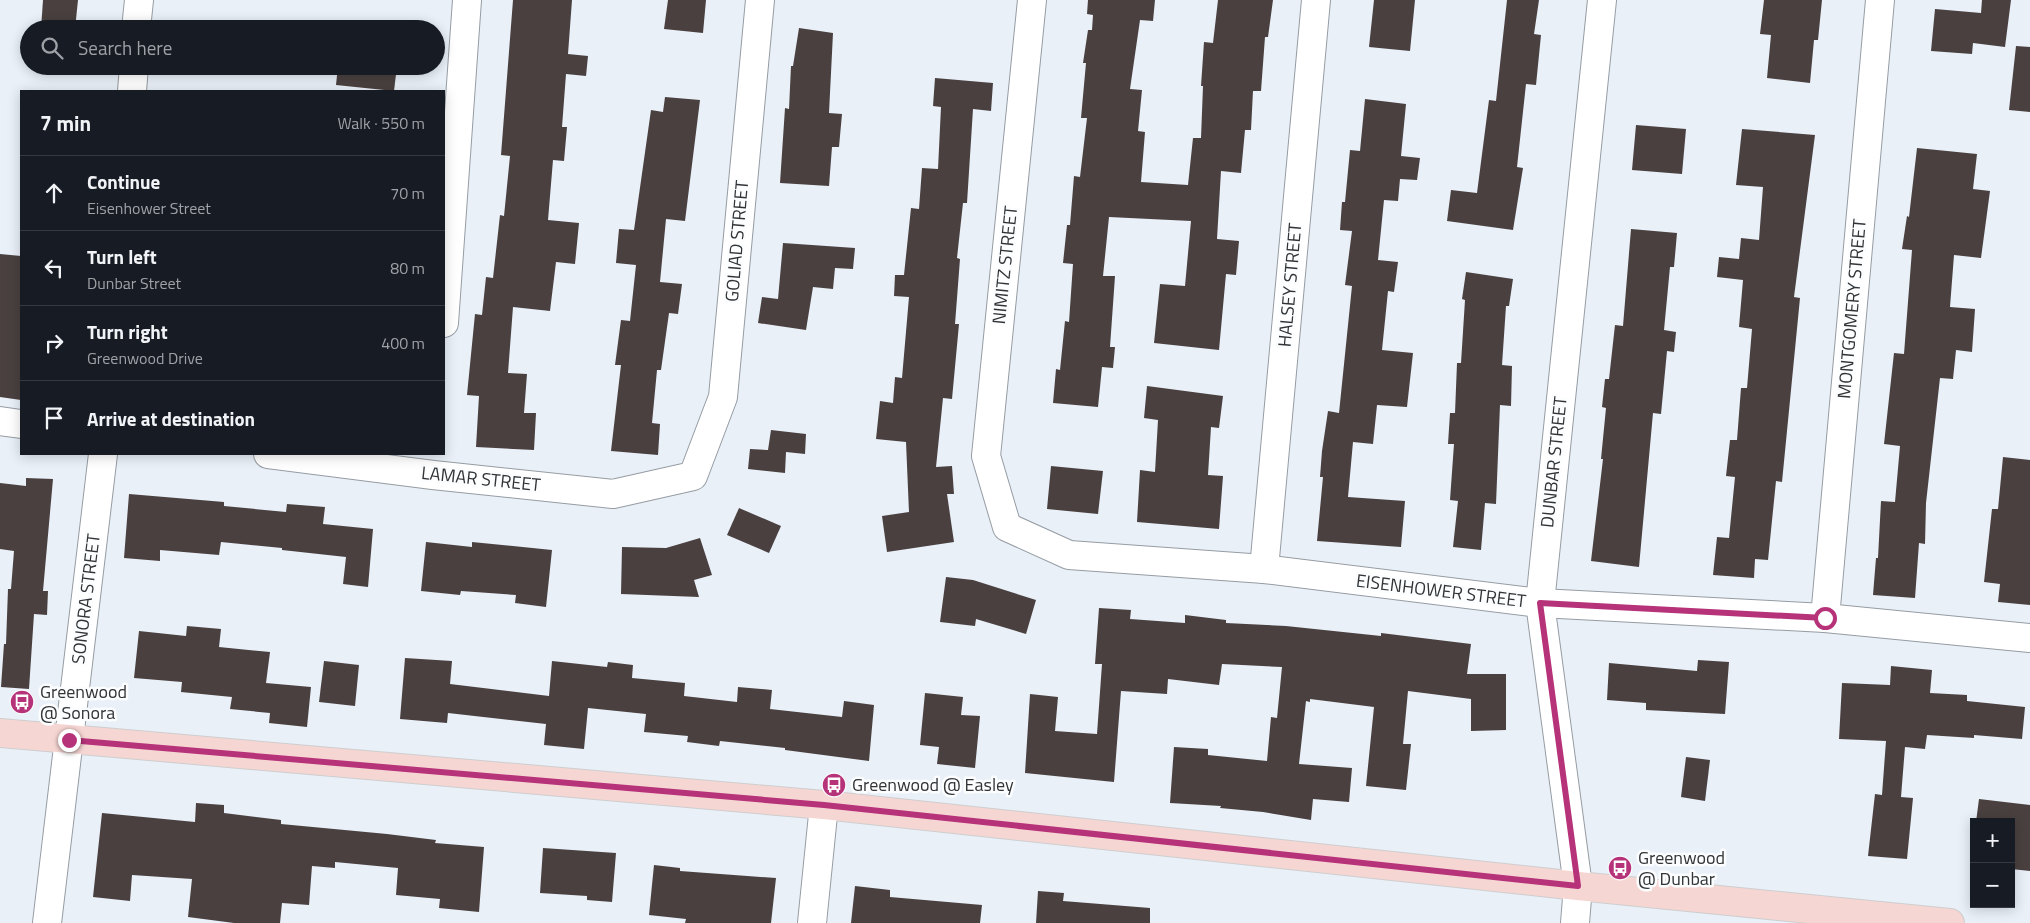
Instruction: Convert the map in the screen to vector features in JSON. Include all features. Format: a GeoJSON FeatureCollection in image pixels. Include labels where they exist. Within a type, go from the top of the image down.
{"type":"FeatureCollection","features":[{"type":"Feature","properties":{"kind":"main road"},"geometry":{"type":"LineString","coordinates":[[0,733],[824,805],[1578,886],[1950,923]]}},
{"type":"Feature","properties":{"kind":"street"},"geometry":{"type":"LineString","coordinates":[[137,20],[139,0]]}},
{"type":"Feature","properties":{"kind":"street"},"geometry":{"type":"LineString","coordinates":[[445,309],[467,0]]}},
{"type":"Feature","properties":{"kind":"street","name":"GOLIAD STREET"},"geometry":{"type":"LineString","coordinates":[[693,476],[723,397],[760,0]]}},
{"type":"Feature","properties":{"kind":"street","name":"NIMITZ STREET"},"geometry":{"type":"LineString","coordinates":[[1007,527],[986,456],[1032,0]]}},
{"type":"Feature","properties":{"kind":"street","name":"HALSEY STREET"},"geometry":{"type":"LineString","coordinates":[[1264,569],[1316,0]]}},
{"type":"Feature","properties":{"kind":"street","name":"DUNBAR STREET"},"geometry":{"type":"LineString","coordinates":[[1575,923],[1578,886],[1540,603],[1602,0]]}},
{"type":"Feature","properties":{"kind":"street","name":"MONTGOMERY STREET"},"geometry":{"type":"LineString","coordinates":[[1825,618],[1880,0]]}},
{"type":"Feature","properties":{"kind":"street"},"geometry":{"type":"LineString","coordinates":[[132,90],[133,75]]}},
{"type":"Feature","properties":{"kind":"street"},"geometry":{"type":"LineString","coordinates":[[0,422],[20,424]]}},
{"type":"Feature","properties":{"kind":"street","name":"SONORA STREET"},"geometry":{"type":"LineString","coordinates":[[47,923],[103,455]]}},
{"type":"Feature","properties":{"kind":"street","name":"LAMAR STREET"},"geometry":{"type":"LineString","coordinates":[[284,455],[433,464],[613,494],[693,476]]}},
{"type":"Feature","properties":{"kind":"street","name":"EISENHOWER STREET"},"geometry":{"type":"LineString","coordinates":[[1007,527],[1069,555],[1264,569],[1540,603],[1825,618],[2030,638]]}},
{"type":"Feature","properties":{"kind":"street"},"geometry":{"type":"LineString","coordinates":[[812,923],[824,805]]}},
{"type":"Feature","properties":{"kind":"building"},"geometry":{"type":"Polygon","coordinates":[[[43,0],[78,0],[76,20],[42,20],[43,0]]]}},
{"type":"Feature","properties":{"kind":"building"},"geometry":{"type":"Polygon","coordinates":[[[513,0],[572,0],[568,54],[588,56],[586,76],[566,74],[562,127],[567,127],[564,161],[553,160],[548,220],[579,223],[575,264],[556,262],[550,311],[513,307],[508,373],[527,374],[524,413],[536,413],[534,450],[476,447],[479,396],[467,395],[475,314],[482,315],[486,277],[493,278],[500,215],[504,216],[510,156],[501,155],[513,0]]]}},
{"type":"Feature","properties":{"kind":"building"},"geometry":{"type":"Polygon","coordinates":[[[668,0],[706,0],[703,33],[664,29],[668,0]]]}},
{"type":"Feature","properties":{"kind":"building"},"geometry":{"type":"Polygon","coordinates":[[[1088,0],[1155,0],[1153,21],[1140,20],[1130,89],[1142,90],[1138,131],[1145,132],[1141,182],[1188,185],[1193,138],[1201,138],[1203,86],[1201,86],[1204,42],[1213,43],[1218,0],[1273,0],[1268,37],[1265,37],[1261,91],[1253,91],[1251,130],[1245,130],[1241,173],[1221,171],[1217,239],[1239,241],[1236,275],[1226,274],[1219,350],[1154,343],[1160,284],[1185,286],[1191,221],[1109,217],[1103,276],[1115,276],[1110,347],[1115,347],[1113,368],[1102,367],[1098,407],[1053,403],[1056,369],[1060,370],[1065,321],[1069,322],[1073,264],[1063,263],[1067,225],[1070,225],[1074,176],[1080,177],[1087,118],[1081,118],[1086,63],[1083,63],[1088,30],[1092,30],[1093,15],[1087,14],[1088,0]]]}},
{"type":"Feature","properties":{"kind":"building"},"geometry":{"type":"Polygon","coordinates":[[[1374,0],[1415,0],[1410,51],[1369,47],[1374,0]]]}},
{"type":"Feature","properties":{"kind":"building"},"geometry":{"type":"Polygon","coordinates":[[[1507,0],[1539,0],[1534,34],[1541,35],[1536,85],[1526,84],[1517,167],[1523,168],[1513,230],[1447,221],[1451,190],[1477,193],[1489,100],[1496,101],[1507,0]]]}},
{"type":"Feature","properties":{"kind":"building"},"geometry":{"type":"Polygon","coordinates":[[[1764,0],[1822,0],[1818,40],[1814,40],[1810,83],[1767,78],[1771,35],[1760,34],[1764,0]]]}},
{"type":"Feature","properties":{"kind":"building"},"geometry":{"type":"Polygon","coordinates":[[[1982,0],[2011,0],[2005,47],[1973,43],[1972,54],[1931,51],[1935,9],[1981,13],[1982,0]]]}},
{"type":"Feature","properties":{"kind":"building"},"geometry":{"type":"Polygon","coordinates":[[[799,28],[833,33],[829,113],[842,114],[839,147],[832,147],[829,186],[780,183],[785,108],[789,109],[791,66],[793,66],[799,28]]]}},
{"type":"Feature","properties":{"kind":"building"},"geometry":{"type":"Polygon","coordinates":[[[2016,46],[2030,47],[2030,112],[2009,110],[2016,46]]]}},
{"type":"Feature","properties":{"kind":"building"},"geometry":{"type":"Polygon","coordinates":[[[337,75],[396,75],[394,90],[336,85],[337,75]]]}},
{"type":"Feature","properties":{"kind":"building"},"geometry":{"type":"Polygon","coordinates":[[[935,78],[993,83],[991,111],[973,109],[967,203],[963,203],[957,258],[960,259],[955,324],[959,324],[952,399],[943,398],[936,467],[952,466],[954,494],[947,494],[954,542],[887,552],[882,516],[909,512],[906,442],[876,439],[880,401],[893,403],[895,377],[902,378],[909,297],[894,296],[895,275],[904,275],[911,208],[919,209],[922,168],[938,169],[941,107],[933,106],[935,78]]]}},
{"type":"Feature","properties":{"kind":"building"},"geometry":{"type":"Polygon","coordinates":[[[665,97],[700,100],[685,221],[666,219],[660,282],[682,284],[678,314],[669,313],[661,370],[657,370],[652,423],[660,424],[658,455],[611,451],[621,365],[615,365],[621,320],[630,321],[636,265],[616,263],[619,229],[634,230],[651,110],[663,112],[665,97]]]}},
{"type":"Feature","properties":{"kind":"building"},"geometry":{"type":"Polygon","coordinates":[[[1365,99],[1406,104],[1401,156],[1420,158],[1417,180],[1400,179],[1398,201],[1384,200],[1378,260],[1398,262],[1394,292],[1388,291],[1382,350],[1413,353],[1407,407],[1377,405],[1373,444],[1353,442],[1348,497],[1405,501],[1401,547],[1317,541],[1323,477],[1320,477],[1322,451],[1328,411],[1339,413],[1352,286],[1345,285],[1352,231],[1340,230],[1342,202],[1345,202],[1350,150],[1360,151],[1365,99]]]}},
{"type":"Feature","properties":{"kind":"building"},"geometry":{"type":"Polygon","coordinates":[[[1636,125],[1686,129],[1682,174],[1632,170],[1636,125]]]}},
{"type":"Feature","properties":{"kind":"building"},"geometry":{"type":"Polygon","coordinates":[[[1742,129],[1815,135],[1794,297],[1800,298],[1782,482],[1776,481],[1768,560],[1755,559],[1754,578],[1713,575],[1717,537],[1729,538],[1735,477],[1726,476],[1730,440],[1737,440],[1741,388],[1747,388],[1752,329],[1739,327],[1743,280],[1717,277],[1719,257],[1739,259],[1741,238],[1759,240],[1763,187],[1736,185],[1742,129]]]}},
{"type":"Feature","properties":{"kind":"building"},"geometry":{"type":"Polygon","coordinates":[[[1917,148],[1977,154],[1973,189],[1990,191],[1981,258],[1954,255],[1950,307],[1975,309],[1972,352],[1956,350],[1953,379],[1940,378],[1926,503],[1925,544],[1919,543],[1915,598],[1873,595],[1876,558],[1878,558],[1881,501],[1895,502],[1900,446],[1884,444],[1894,353],[1904,354],[1912,250],[1902,249],[1907,216],[1909,217],[1917,148]]]}},
{"type":"Feature","properties":{"kind":"building"},"geometry":{"type":"Polygon","coordinates":[[[1631,229],[1677,233],[1674,267],[1670,267],[1664,330],[1676,332],[1674,352],[1667,351],[1661,414],[1653,413],[1639,567],[1591,561],[1603,459],[1601,459],[1606,408],[1602,407],[1605,379],[1609,379],[1615,325],[1623,326],[1631,229]]]}},
{"type":"Feature","properties":{"kind":"building"},"geometry":{"type":"Polygon","coordinates":[[[783,243],[855,248],[853,269],[835,268],[833,289],[813,287],[806,330],[758,323],[762,297],[778,299],[783,243]]]}},
{"type":"Feature","properties":{"kind":"building"},"geometry":{"type":"Polygon","coordinates":[[[0,254],[20,256],[20,400],[0,397],[0,254]]]}},
{"type":"Feature","properties":{"kind":"building"},"geometry":{"type":"Polygon","coordinates":[[[1466,272],[1513,279],[1509,306],[1506,306],[1502,365],[1512,366],[1511,406],[1500,405],[1496,504],[1485,503],[1481,550],[1453,547],[1458,501],[1450,500],[1454,444],[1448,444],[1450,413],[1455,413],[1457,363],[1461,363],[1465,300],[1462,299],[1466,272]]]}},
{"type":"Feature","properties":{"kind":"building"},"geometry":{"type":"Polygon","coordinates":[[[1147,386],[1223,396],[1219,428],[1211,427],[1208,475],[1223,476],[1219,529],[1137,522],[1140,470],[1155,472],[1158,420],[1144,418],[1147,386]]]}},
{"type":"Feature","properties":{"kind":"building"},"geometry":{"type":"Polygon","coordinates":[[[771,430],[806,434],[805,454],[786,452],[785,473],[748,469],[750,449],[768,450],[771,430]]]}},
{"type":"Feature","properties":{"kind":"building"},"geometry":{"type":"Polygon","coordinates":[[[2003,457],[2030,460],[2030,605],[1998,602],[2000,584],[1984,582],[1992,509],[1998,509],[2003,457]]]}},
{"type":"Feature","properties":{"kind":"building"},"geometry":{"type":"Polygon","coordinates":[[[1051,466],[1103,471],[1098,514],[1047,509],[1051,466]]]}},
{"type":"Feature","properties":{"kind":"building"},"geometry":{"type":"Polygon","coordinates":[[[26,478],[53,479],[43,591],[48,591],[47,615],[34,614],[29,689],[1,687],[4,644],[6,644],[8,589],[11,589],[14,551],[0,549],[0,483],[26,486],[26,478]]]}},
{"type":"Feature","properties":{"kind":"building"},"geometry":{"type":"Polygon","coordinates":[[[129,494],[224,502],[224,506],[286,512],[287,504],[325,507],[323,524],[373,529],[368,587],[343,584],[346,557],[282,550],[282,548],[221,542],[219,555],[160,550],[160,561],[124,558],[129,494]]]}},
{"type":"Feature","properties":{"kind":"building"},"geometry":{"type":"Polygon","coordinates":[[[739,508],[781,526],[769,553],[727,535],[739,508]]]}},
{"type":"Feature","properties":{"kind":"building"},"geometry":{"type":"Polygon","coordinates":[[[700,538],[712,575],[694,580],[699,597],[621,594],[622,547],[666,548],[700,538]]]}},
{"type":"Feature","properties":{"kind":"building"},"geometry":{"type":"Polygon","coordinates":[[[426,542],[472,547],[472,542],[552,550],[546,607],[515,603],[516,595],[461,591],[460,595],[421,591],[426,542]]]}},
{"type":"Feature","properties":{"kind":"building"},"geometry":{"type":"Polygon","coordinates":[[[946,577],[973,580],[1036,600],[1026,634],[976,619],[975,626],[940,622],[946,577]]]}},
{"type":"Feature","properties":{"kind":"building"},"geometry":{"type":"Polygon","coordinates":[[[1099,608],[1131,610],[1130,619],[1185,623],[1185,615],[1226,620],[1226,623],[1286,626],[1381,636],[1381,633],[1471,644],[1467,674],[1506,674],[1506,730],[1471,731],[1471,699],[1408,691],[1403,744],[1411,744],[1406,790],[1366,786],[1374,707],[1310,699],[1310,702],[1306,701],[1299,764],[1352,768],[1349,802],[1313,799],[1311,820],[1263,812],[1220,808],[1221,806],[1170,803],[1174,747],[1208,749],[1208,755],[1267,761],[1271,717],[1277,718],[1282,667],[1222,664],[1219,685],[1168,679],[1167,694],[1121,691],[1114,782],[1025,773],[1030,694],[1058,697],[1055,731],[1097,734],[1102,664],[1095,664],[1099,608]]]}},
{"type":"Feature","properties":{"kind":"building"},"geometry":{"type":"Polygon","coordinates":[[[187,626],[221,629],[219,647],[270,652],[266,683],[311,687],[307,727],[269,723],[270,713],[230,709],[232,697],[181,692],[182,682],[134,678],[139,631],[186,636],[187,626]]]}},
{"type":"Feature","properties":{"kind":"building"},"geometry":{"type":"Polygon","coordinates":[[[405,658],[452,661],[450,684],[549,696],[552,661],[607,667],[608,662],[633,665],[632,678],[685,683],[684,696],[737,702],[738,687],[772,690],[770,709],[842,717],[844,701],[874,705],[869,761],[785,750],[785,748],[720,741],[719,746],[687,742],[688,736],[644,732],[646,714],[588,708],[584,749],[544,745],[546,724],[448,713],[447,723],[400,719],[405,658]]]}},
{"type":"Feature","properties":{"kind":"building"},"geometry":{"type":"Polygon","coordinates":[[[1698,660],[1729,662],[1725,714],[1646,710],[1646,703],[1607,700],[1609,663],[1697,671],[1698,660]]]}},
{"type":"Feature","properties":{"kind":"building"},"geometry":{"type":"Polygon","coordinates":[[[324,661],[359,665],[355,706],[319,702],[324,661]]]}},
{"type":"Feature","properties":{"kind":"building"},"geometry":{"type":"Polygon","coordinates":[[[1891,666],[1932,670],[1930,693],[1967,695],[1967,701],[2025,707],[2022,739],[1974,735],[1974,738],[1927,735],[1925,749],[1905,747],[1901,797],[1913,798],[1907,859],[1868,856],[1875,794],[1882,795],[1886,741],[1839,739],[1842,683],[1890,685],[1891,666]]]}},
{"type":"Feature","properties":{"kind":"building"},"geometry":{"type":"Polygon","coordinates":[[[925,693],[963,697],[961,715],[980,716],[975,768],[937,764],[939,747],[920,745],[925,693]]]}},
{"type":"Feature","properties":{"kind":"building"},"geometry":{"type":"Polygon","coordinates":[[[1686,757],[1710,760],[1705,801],[1681,797],[1686,757]]]}},
{"type":"Feature","properties":{"kind":"building"},"geometry":{"type":"Polygon","coordinates":[[[1979,799],[2030,805],[2030,871],[2015,869],[2015,818],[1977,818],[1979,799]]]}},
{"type":"Feature","properties":{"kind":"building"},"geometry":{"type":"Polygon","coordinates":[[[196,803],[224,805],[224,813],[281,820],[281,824],[387,834],[436,840],[435,843],[484,847],[479,912],[439,908],[440,899],[396,895],[398,868],[335,862],[335,868],[312,866],[309,905],[282,903],[280,923],[234,923],[188,917],[192,879],[132,875],[130,901],[93,897],[102,813],[195,822],[196,803]]]}},
{"type":"Feature","properties":{"kind":"building"},"geometry":{"type":"Polygon","coordinates":[[[543,848],[616,853],[612,902],[587,900],[587,896],[540,893],[543,848]]]}},
{"type":"Feature","properties":{"kind":"building"},"geometry":{"type":"Polygon","coordinates":[[[654,865],[680,868],[680,871],[776,878],[771,923],[685,923],[686,919],[649,915],[654,865]]]}},
{"type":"Feature","properties":{"kind":"building"},"geometry":{"type":"Polygon","coordinates":[[[855,886],[890,890],[890,897],[982,905],[980,923],[851,923],[855,886]]]}},
{"type":"Feature","properties":{"kind":"building"},"geometry":{"type":"Polygon","coordinates":[[[1038,891],[1064,893],[1063,901],[1150,908],[1150,923],[1036,923],[1038,891]]]}},
{"type":"Feature","properties":{"kind":"place","name":"Greenwood @ Sonora"},"geometry":{"type":"Point","coordinates":[22,702]}},
{"type":"Feature","properties":{"kind":"place","name":"Greenwood @ Easley"},"geometry":{"type":"Point","coordinates":[834,785]}},
{"type":"Feature","properties":{"kind":"place","name":"Greenwood @ Dunbar"},"geometry":{"type":"Point","coordinates":[1620,868]}},
{"type":"Feature","properties":{"kind":"route"},"geometry":{"type":"LineString","coordinates":[[69,740],[824,805],[1578,886],[1540,603],[1825,618]]}}]}
